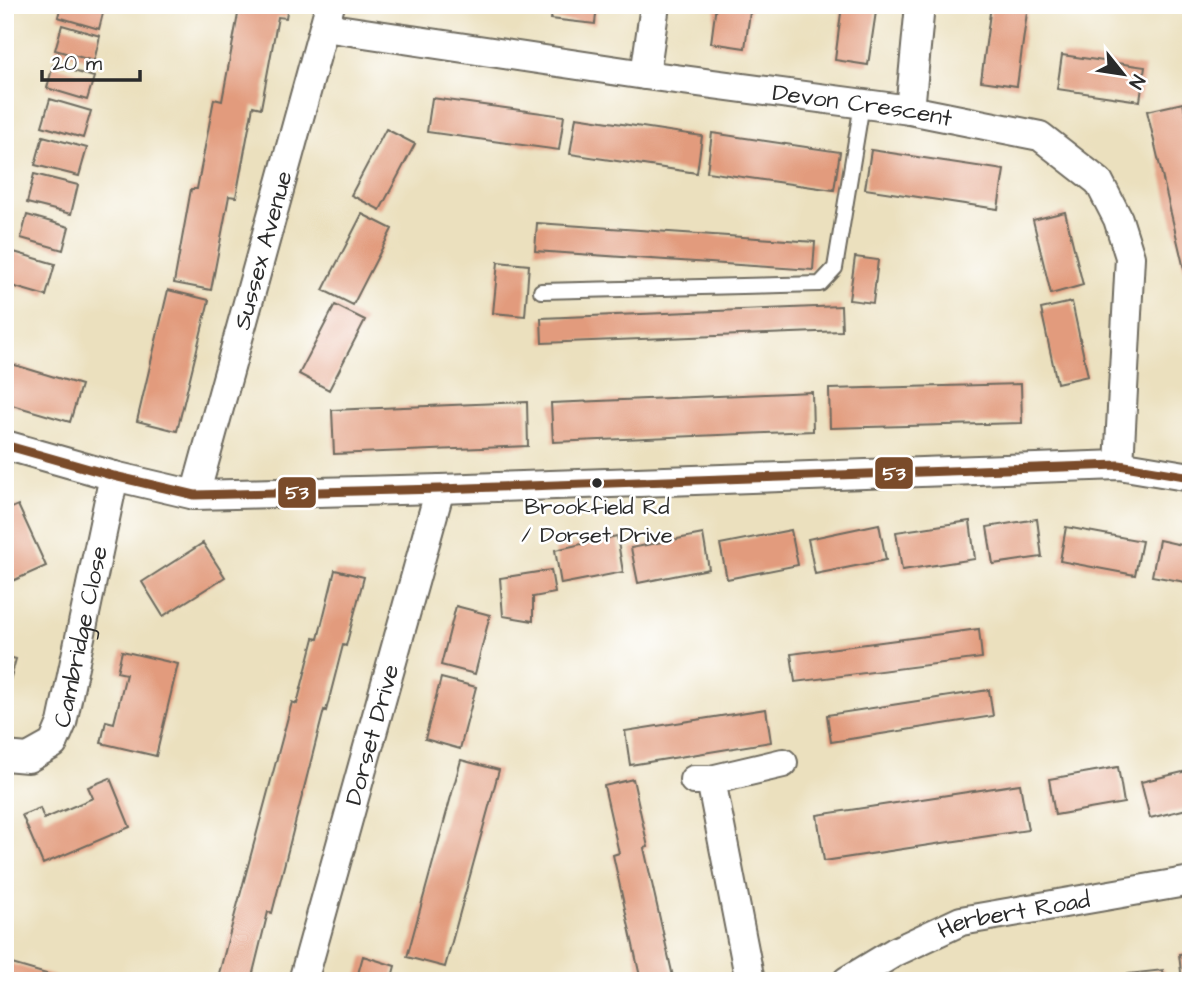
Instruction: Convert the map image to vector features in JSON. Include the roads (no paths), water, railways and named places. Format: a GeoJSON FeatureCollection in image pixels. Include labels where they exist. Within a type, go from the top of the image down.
{"type":"FeatureCollection","features":[{"type":"Feature","properties":{"kind":"street"},"geometry":{"type":"LineString","coordinates":[[645,75],[655,5]]}},
{"type":"Feature","properties":{"kind":"street"},"geometry":{"type":"LineString","coordinates":[[910,110],[920,5]]}},
{"type":"Feature","properties":{"kind":"street","name":"Devon Crescent"},"geometry":{"type":"LineString","coordinates":[[327,16],[645,75],[910,110],[1040,136],[1099,182],[1118,219],[1130,257],[1118,465]]}},
{"type":"Feature","properties":{"kind":"street","name":"Sussex Avenue"},"geometry":{"type":"LineString","coordinates":[[195,495],[327,16]]}},
{"type":"Feature","properties":{"kind":"street"},"geometry":{"type":"LineString","coordinates":[[5,445],[114,476],[195,495],[1118,465],[1191,477]]}},
{"type":"Feature","properties":{"kind":"street","name":"Cambridge Close"},"geometry":{"type":"LineString","coordinates":[[5,756],[29,758],[53,744],[62,723],[114,476]]}},
{"type":"Feature","properties":{"kind":"street","name":"Dorset Drive"},"geometry":{"type":"LineString","coordinates":[[303,981],[440,489]]}},
{"type":"Feature","properties":{"kind":"street"},"geometry":{"type":"LineString","coordinates":[[750,981],[702,780],[783,763]]}},
{"type":"Feature","properties":{"kind":"street","name":"Herbert Road"},"geometry":{"type":"LineString","coordinates":[[847,981],[895,952],[961,920],[1191,881]]}},
{"type":"Feature","properties":{"kind":"lane"},"geometry":{"type":"LineString","coordinates":[[541,291],[820,284],[835,268],[863,104]]}},
{"type":"Feature","properties":{"kind":"place","name":"Brookfield Rd / Dorset Drive"},"geometry":{"type":"Point","coordinates":[597,483]}}]}
